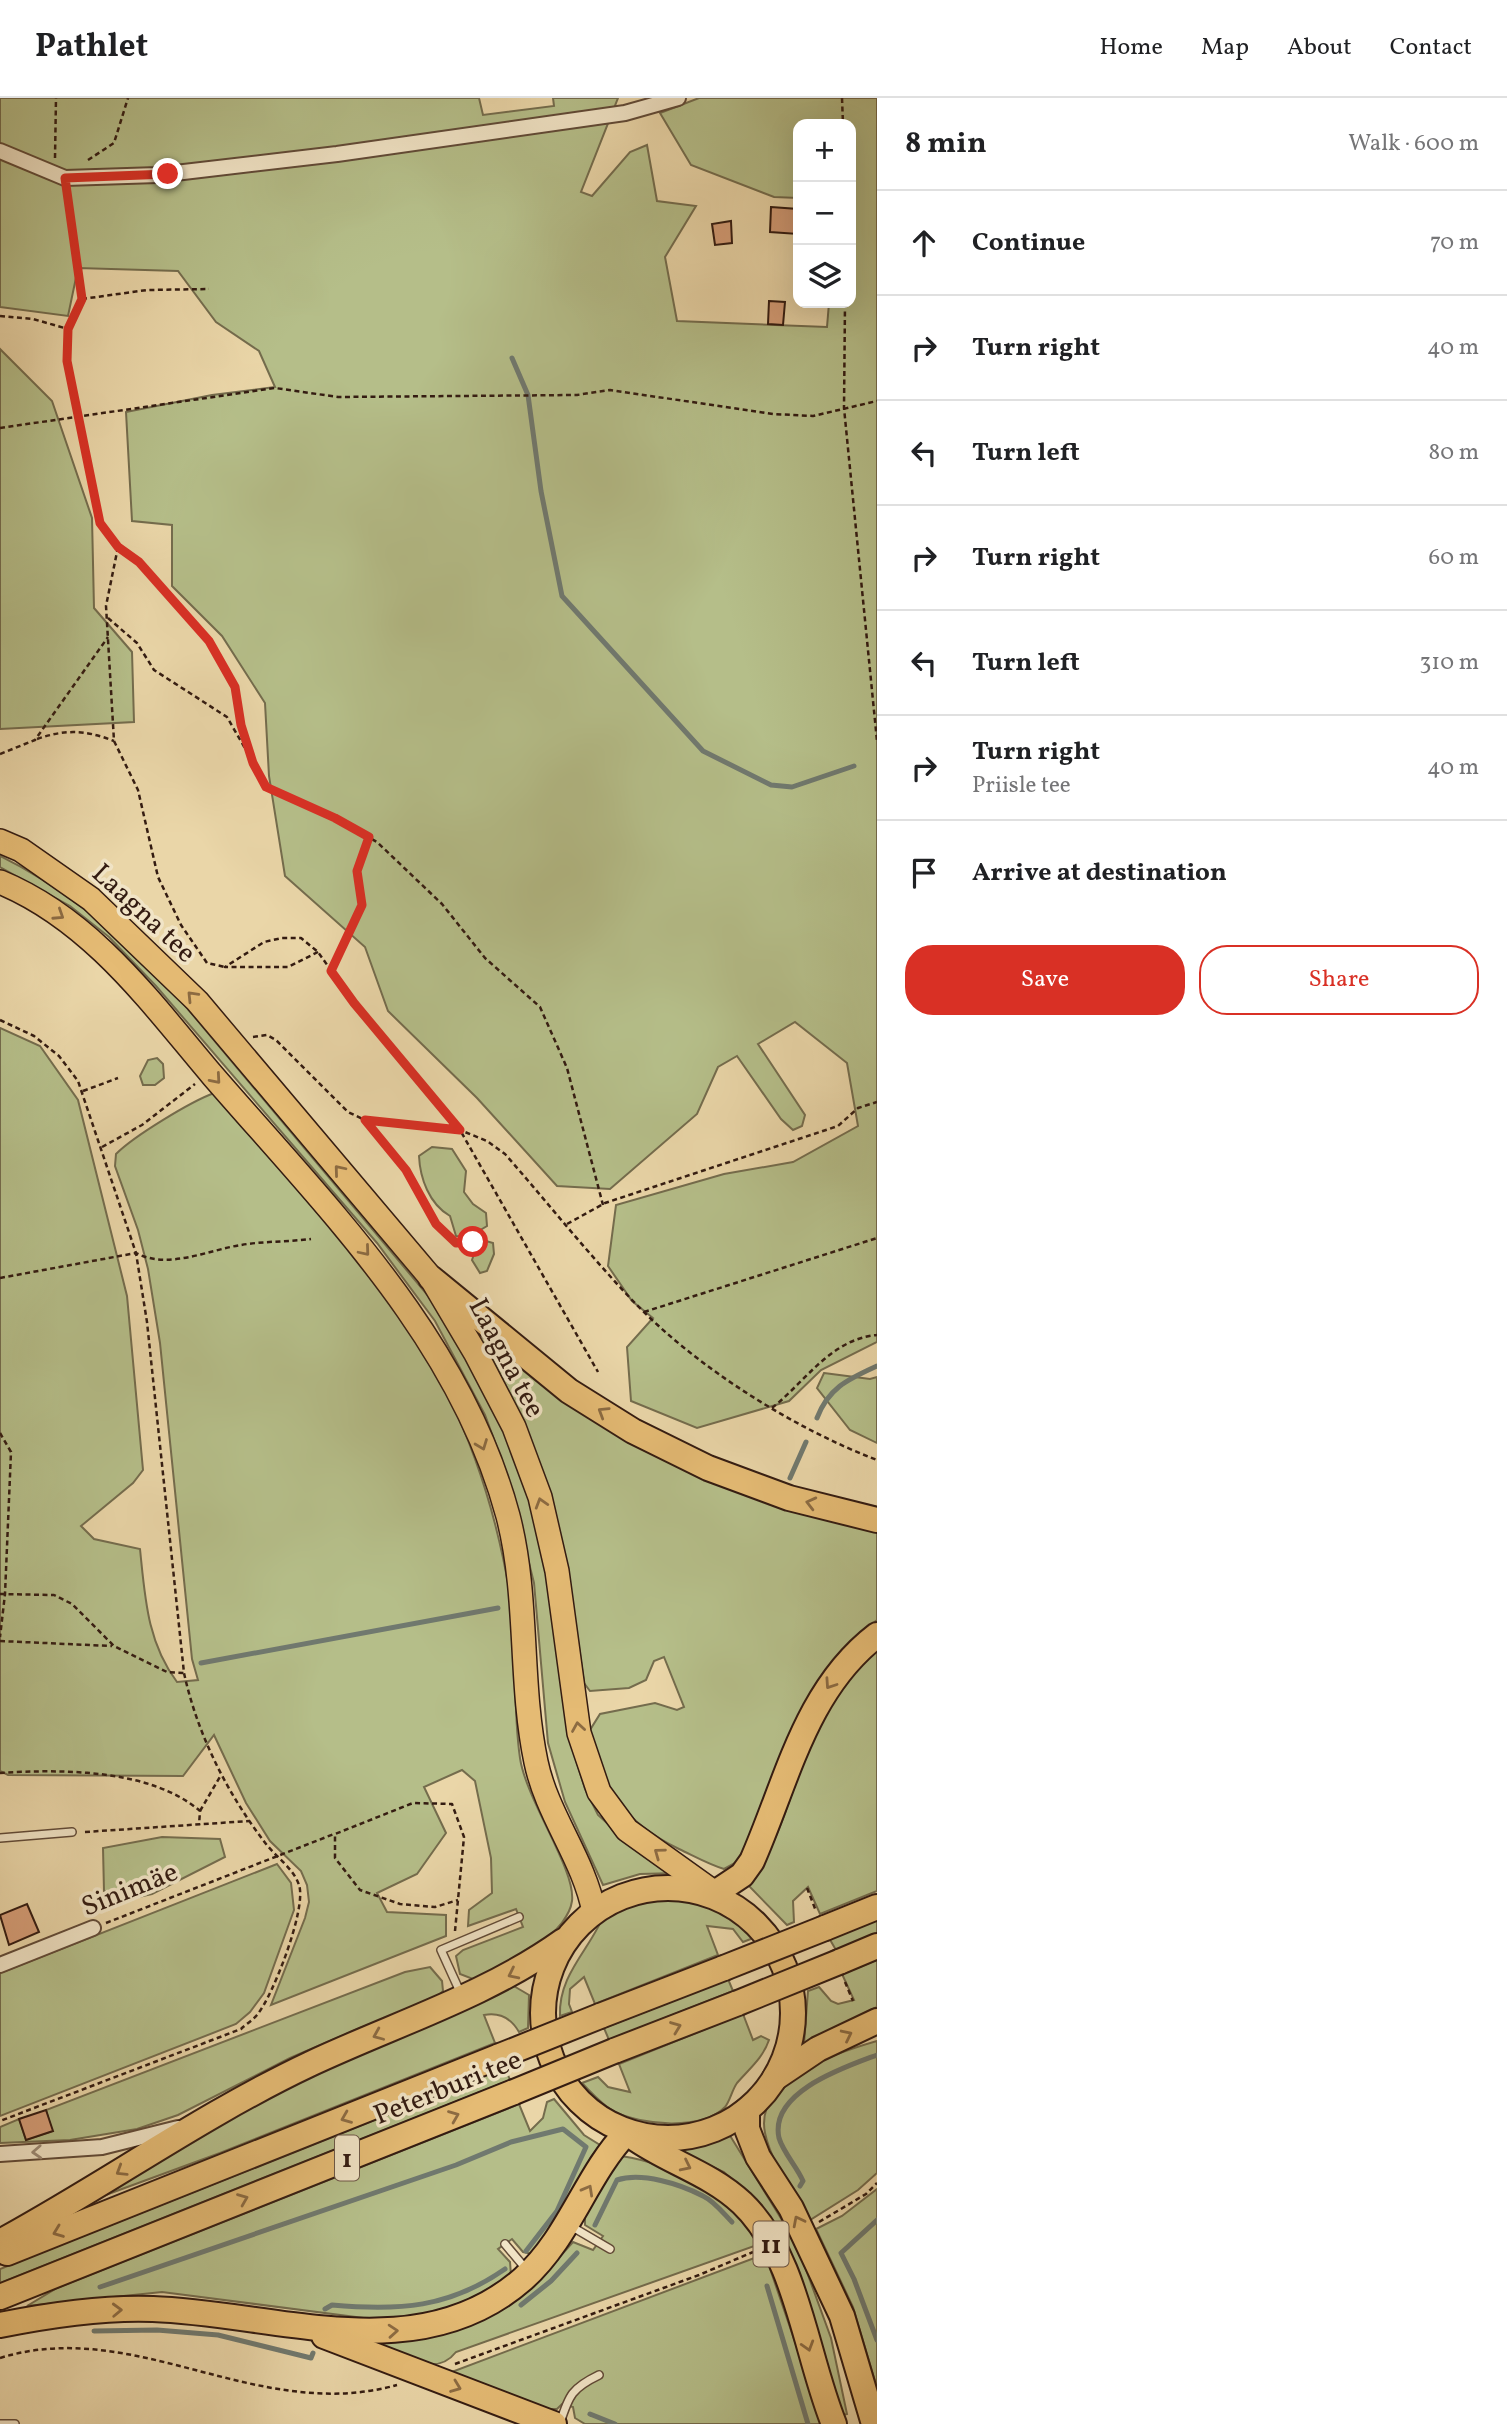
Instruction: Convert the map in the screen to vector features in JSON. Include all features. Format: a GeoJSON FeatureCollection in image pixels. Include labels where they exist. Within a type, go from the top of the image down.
{"type":"FeatureCollection","features":[{"type":"Feature","properties":{"kind":"highway"},"geometry":{"type":"LineString","coordinates":[[431,1278],[569,1391],[633,1431],[708,1468],[777,1494],[877,1520]]}},
{"type":"Feature","properties":{"kind":"highway"},"geometry":{"type":"LineString","coordinates":[[715,1893],[736,1881],[752,1861],[815,1708],[829,1684],[853,1653],[877,1635]]}},
{"type":"Feature","properties":{"kind":"highway"},"geometry":{"type":"LineString","coordinates":[[0,2242],[200,2122],[310,2064],[524,1969],[569,1936],[594,1912],[623,1896],[655,1889],[715,1893],[746,1912],[770,1941],[787,1973],[793,2009],[789,2045],[775,2078]]}},
{"type":"Feature","properties":{"kind":"highway","name":"Peterburi tee"},"geometry":{"type":"LineString","coordinates":[[0,2255],[724,1968],[821,1921],[877,1907]]}},
{"type":"Feature","properties":{"kind":"highway"},"geometry":{"type":"LineString","coordinates":[[569,1936],[553,1962],[543,2005],[547,2046],[563,2083],[591,2113],[627,2132],[654,2138],[684,2138],[714,2130],[747,2110],[775,2078],[818,2049],[877,2021]]}},
{"type":"Feature","properties":{"kind":"highway","name":"Peterburi tee"},"geometry":{"type":"LineString","coordinates":[[0,2297],[614,2051],[738,2003],[840,1968],[877,1946]]}},
{"type":"Feature","properties":{"kind":"highway","name":"11"},"geometry":{"type":"LineString","coordinates":[[747,2110],[747,2129],[758,2157],[792,2208],[842,2316],[874,2424]]}},
{"type":"Feature","properties":{"kind":"highway"},"geometry":{"type":"LineString","coordinates":[[0,2325],[109,2310],[152,2309],[243,2316],[301,2327],[391,2332],[425,2327],[491,2301],[529,2272],[569,2225],[611,2149],[627,2132]]}},
{"type":"Feature","properties":{"kind":"highway","name":"11"},"geometry":{"type":"LineString","coordinates":[[627,2132],[654,2152],[690,2166],[722,2187],[743,2204],[759,2223],[782,2265],[834,2424]]}},
{"type":"Feature","properties":{"kind":"highway"},"geometry":{"type":"LineString","coordinates":[[301,2327],[554,2424]]}},
{"type":"Feature","properties":{"kind":"main road","name":"Laagna tee"},"geometry":{"type":"LineString","coordinates":[[0,841],[31,856],[91,899],[179,983],[431,1278],[476,1354],[514,1427],[540,1497],[557,1571],[579,1734],[598,1792],[627,1830],[715,1893]]}},
{"type":"Feature","properties":{"kind":"main road","name":"Laagna tee"},"geometry":{"type":"LineString","coordinates":[[0,882],[23,891],[76,926],[123,970],[368,1255],[441,1361],[476,1430],[508,1515],[523,1613],[536,1764],[557,1819],[589,1885],[594,1912]]}},
{"type":"Feature","properties":{"kind":"street"},"geometry":{"type":"LineString","coordinates":[[0,151],[60,175],[158,175],[337,154],[625,113],[678,98]]}},
{"type":"Feature","properties":{"kind":"street","name":"Sinimäe"},"geometry":{"type":"LineString","coordinates":[[0,1965],[93,1928]]}},
{"type":"Feature","properties":{"kind":"street"},"geometry":{"type":"LineString","coordinates":[[0,2154],[102,2147],[200,2122]]}},
{"type":"Feature","properties":{"kind":"lane"},"geometry":{"type":"LineString","coordinates":[[0,1838],[72,1832]]}},
{"type":"Feature","properties":{"kind":"lane"},"geometry":{"type":"LineString","coordinates":[[462,1998],[441,1950],[519,1917]]}},
{"type":"Feature","properties":{"kind":"lane"},"geometry":{"type":"LineString","coordinates":[[569,2225],[610,2249]]}},
{"type":"Feature","properties":{"kind":"lane"},"geometry":{"type":"LineString","coordinates":[[505,2244],[529,2272]]}},
{"type":"Feature","properties":{"kind":"lane"},"geometry":{"type":"LineString","coordinates":[[559,2424],[568,2399],[577,2386],[599,2375]]}},
{"type":"Feature","properties":{"kind":"lane"},"geometry":{"type":"LineString","coordinates":[[0,2424],[15,2424]]}},
{"type":"Feature","properties":{"kind":"path"},"geometry":{"type":"LineString","coordinates":[[56,98],[60,175],[82,299],[68,329],[67,361],[100,523],[118,547],[139,562],[209,641],[235,687],[241,725],[253,763]]}},
{"type":"Feature","properties":{"kind":"path"},"geometry":{"type":"LineString","coordinates":[[60,175],[114,143],[128,98]]}},
{"type":"Feature","properties":{"kind":"path"},"geometry":{"type":"LineString","coordinates":[[842,98],[843,119]]}},
{"type":"Feature","properties":{"kind":"path"},"geometry":{"type":"LineString","coordinates":[[82,299],[147,290],[209,289]]}},
{"type":"Feature","properties":{"kind":"path"},"geometry":{"type":"LineString","coordinates":[[845,308],[844,408],[877,741]]}},
{"type":"Feature","properties":{"kind":"path"},"geometry":{"type":"LineString","coordinates":[[0,316],[33,319],[68,329]]}},
{"type":"Feature","properties":{"kind":"path"},"geometry":{"type":"LineString","coordinates":[[0,428],[275,388],[338,397],[577,395],[610,390],[773,414],[813,415],[877,401]]}},
{"type":"Feature","properties":{"kind":"path"},"geometry":{"type":"LineString","coordinates":[[118,547],[107,616],[114,741],[138,790],[158,877],[181,925],[207,963],[225,967],[288,967],[318,952]]}},
{"type":"Feature","properties":{"kind":"path"},"geometry":{"type":"LineString","coordinates":[[107,616],[137,643],[154,670],[227,717],[266,787],[335,818],[369,837],[442,904],[485,958],[540,1007],[567,1068],[603,1205]]}},
{"type":"Feature","properties":{"kind":"path"},"geometry":{"type":"LineString","coordinates":[[35,740],[108,637]]}},
{"type":"Feature","properties":{"kind":"path"},"geometry":{"type":"LineString","coordinates":[[0,754],[61,731],[89,732],[114,741]]}},
{"type":"Feature","properties":{"kind":"path"},"geometry":{"type":"LineString","coordinates":[[331,971],[362,905],[357,871],[369,837]]}},
{"type":"Feature","properties":{"kind":"path"},"geometry":{"type":"LineString","coordinates":[[225,967],[264,942],[282,938],[301,938],[318,952],[354,1003],[460,1130],[598,1372]]}},
{"type":"Feature","properties":{"kind":"path"},"geometry":{"type":"LineString","coordinates":[[0,1020],[34,1035],[59,1056],[83,1091],[136,1253],[147,1322],[184,1673],[197,1720],[222,1773],[249,1821],[276,1856],[295,1875],[301,1888],[301,1906],[271,1992],[258,2014],[241,2029],[0,2121]]}},
{"type":"Feature","properties":{"kind":"path"},"geometry":{"type":"LineString","coordinates":[[246,1041],[262,1034],[276,1040],[336,1103],[365,1120],[406,1170],[436,1224],[456,1243],[473,1242]]}},
{"type":"Feature","properties":{"kind":"path"},"geometry":{"type":"LineString","coordinates":[[102,1147],[142,1125],[203,1077]]}},
{"type":"Feature","properties":{"kind":"path"},"geometry":{"type":"LineString","coordinates":[[83,1091],[118,1078]]}},
{"type":"Feature","properties":{"kind":"path"},"geometry":{"type":"LineString","coordinates":[[566,1224],[603,1205],[838,1126],[858,1108],[877,1102]]}},
{"type":"Feature","properties":{"kind":"path"},"geometry":{"type":"LineString","coordinates":[[365,1120],[460,1130],[487,1141],[505,1154],[644,1312],[725,1377],[772,1408],[832,1441],[877,1460]]}},
{"type":"Feature","properties":{"kind":"path"},"geometry":{"type":"LineString","coordinates":[[644,1312],[877,1238]]}},
{"type":"Feature","properties":{"kind":"path"},"geometry":{"type":"LineString","coordinates":[[0,1278],[136,1253],[148,1259],[186,1258],[244,1244],[312,1239]]}},
{"type":"Feature","properties":{"kind":"path"},"geometry":{"type":"LineString","coordinates":[[772,1408],[843,1343],[860,1336],[877,1335]]}},
{"type":"Feature","properties":{"kind":"path"},"geometry":{"type":"LineString","coordinates":[[0,1433],[11,1452],[5,1594],[0,1639],[114,1646]]}},
{"type":"Feature","properties":{"kind":"path"},"geometry":{"type":"LineString","coordinates":[[0,1594],[54,1595],[72,1604],[114,1646],[167,1672],[184,1673]]}},
{"type":"Feature","properties":{"kind":"path"},"geometry":{"type":"LineString","coordinates":[[0,1773],[93,1772],[182,1796],[201,1811]]}},
{"type":"Feature","properties":{"kind":"path"},"geometry":{"type":"LineString","coordinates":[[199,1825],[201,1811],[222,1773]]}},
{"type":"Feature","properties":{"kind":"path"},"geometry":{"type":"LineString","coordinates":[[454,1945],[464,1837],[453,1804],[413,1803],[335,1834],[335,1858],[360,1890],[411,1905],[435,1907],[457,1900]]}},
{"type":"Feature","properties":{"kind":"path"},"geometry":{"type":"LineString","coordinates":[[72,1832],[249,1821]]}},
{"type":"Feature","properties":{"kind":"path","name":"Sinimäe"},"geometry":{"type":"LineString","coordinates":[[93,1928],[335,1834]]}},
{"type":"Feature","properties":{"kind":"path"},"geometry":{"type":"LineString","coordinates":[[807,1888],[821,1921]]}},
{"type":"Feature","properties":{"kind":"path"},"geometry":{"type":"LineString","coordinates":[[840,1968],[853,2001]]}},
{"type":"Feature","properties":{"kind":"path"},"geometry":{"type":"LineString","coordinates":[[816,2223],[866,2193],[877,2183]]}},
{"type":"Feature","properties":{"kind":"path"},"geometry":{"type":"LineString","coordinates":[[451,2365],[699,2275],[760,2249]]}},
{"type":"Feature","properties":{"kind":"path"},"geometry":{"type":"LineString","coordinates":[[0,2358],[32,2351],[87,2350],[250,2390]]}},
{"type":"Feature","properties":{"kind":"path"},"geometry":{"type":"LineString","coordinates":[[363,2397],[398,2385]]}},
{"type":"Feature","properties":{"kind":"path"},"geometry":{"type":"LineString","coordinates":[[339,2400],[352,2399]]}},
{"type":"Feature","properties":{"kind":"green space"},"geometry":{"type":"Polygon","coordinates":[[[0,98],[479,98],[483,115],[554,106],[553,98],[618,98],[581,192],[592,196],[630,152],[647,145],[657,201],[696,206],[665,257],[677,321],[827,327],[829,308],[856,308],[856,119],[793,119],[793,198],[774,197],[691,165],[660,113],[699,98],[877,98],[877,1342],[821,1370],[789,1401],[697,1428],[631,1401],[627,1347],[653,1318],[632,1301],[608,1266],[616,1205],[724,1174],[793,1162],[858,1126],[847,1063],[795,1022],[758,1044],[805,1115],[802,1126],[793,1130],[781,1119],[737,1056],[718,1067],[697,1114],[610,1189],[557,1186],[477,1098],[388,1011],[365,947],[285,876],[269,776],[265,703],[222,636],[172,586],[172,525],[132,521],[126,412],[212,395],[275,387],[259,351],[216,322],[178,271],[78,268],[68,316],[0,307],[0,98]]]}},
{"type":"Feature","properties":{"kind":"green space"},"geometry":{"type":"Polygon","coordinates":[[[0,349],[52,401],[92,518],[94,608],[132,652],[134,722],[0,729],[0,349]]]}},
{"type":"Feature","properties":{"kind":"green space"},"geometry":{"type":"Polygon","coordinates":[[[0,856],[43,880],[82,908],[156,971],[440,1310],[495,1406],[543,1533],[573,1750],[585,1789],[598,1815],[621,1836],[677,1873],[640,1874],[603,1885],[565,1802],[548,1743],[534,1583],[507,1475],[485,1415],[435,1321],[377,1243],[156,986],[109,937],[70,906],[0,867],[0,856]]]}},
{"type":"Feature","properties":{"kind":"green space"},"geometry":{"type":"Polygon","coordinates":[[[0,1028],[40,1046],[78,1100],[127,1296],[143,1470],[133,1483],[81,1526],[94,1539],[140,1549],[153,1635],[177,1682],[198,1680],[192,1659],[160,1343],[148,1269],[138,1230],[115,1166],[116,1154],[163,1120],[214,1093],[367,1271],[413,1334],[448,1394],[475,1459],[504,1561],[514,1636],[516,1717],[524,1775],[566,1871],[572,1901],[565,1918],[545,1940],[478,1981],[460,1974],[456,1956],[463,1950],[523,1927],[516,1909],[468,1926],[469,1910],[492,1893],[491,1858],[475,1781],[462,1770],[424,1787],[446,1833],[417,1874],[377,1893],[387,1912],[446,1915],[446,1936],[271,2005],[305,1918],[309,1902],[307,1885],[301,1871],[270,1841],[246,1803],[214,1735],[183,1776],[8,1775],[0,1771],[0,1028]]]}},
{"type":"Feature","properties":{"kind":"green space"},"geometry":{"type":"Polygon","coordinates":[[[157,1058],[163,1064],[164,1078],[155,1085],[143,1085],[140,1076],[148,1060],[157,1058]]]}},
{"type":"Feature","properties":{"kind":"green space"},"geometry":{"type":"Polygon","coordinates":[[[432,1147],[452,1149],[466,1171],[464,1192],[473,1204],[486,1213],[487,1226],[467,1238],[456,1236],[450,1216],[436,1205],[424,1181],[419,1156],[432,1147]]]}},
{"type":"Feature","properties":{"kind":"green space"},"geometry":{"type":"Polygon","coordinates":[[[486,1241],[493,1243],[494,1254],[487,1271],[480,1273],[472,1260],[475,1251],[486,1241]]]}},
{"type":"Feature","properties":{"kind":"green space"},"geometry":{"type":"Polygon","coordinates":[[[472,1325],[570,1404],[877,1532],[877,1620],[856,1637],[747,1848],[735,1863],[724,1869],[679,1849],[643,1827],[629,1815],[609,1787],[590,1730],[600,1714],[655,1703],[677,1710],[684,1707],[664,1657],[654,1661],[646,1680],[629,1688],[590,1691],[584,1683],[569,1587],[549,1498],[518,1411],[472,1325]]]}},
{"type":"Feature","properties":{"kind":"green space"},"geometry":{"type":"Polygon","coordinates":[[[824,1373],[870,1379],[877,1377],[877,1443],[850,1430],[817,1388],[824,1373]]]}},
{"type":"Feature","properties":{"kind":"green space"},"geometry":{"type":"Polygon","coordinates":[[[877,1649],[877,1891],[820,1914],[808,1887],[793,1901],[794,1922],[787,1925],[748,1885],[760,1868],[779,1830],[808,1750],[828,1708],[877,1649]]]}},
{"type":"Feature","properties":{"kind":"green space"},"geometry":{"type":"Polygon","coordinates":[[[162,1837],[220,1839],[225,1857],[152,1894],[134,1898],[104,1891],[103,1848],[162,1837]]]}},
{"type":"Feature","properties":{"kind":"green space"},"geometry":{"type":"Polygon","coordinates":[[[277,1864],[291,1883],[294,1910],[264,1993],[250,2012],[236,2024],[0,2116],[0,1973],[277,1864]]]}},
{"type":"Feature","properties":{"kind":"green space"},"geometry":{"type":"Polygon","coordinates":[[[669,1894],[694,1899],[728,1912],[756,1937],[743,1942],[733,1929],[707,1926],[718,1955],[595,2004],[584,1977],[570,1989],[569,2004],[572,2012],[560,2016],[561,2001],[570,1973],[606,1910],[638,1898],[669,1894]]]}},
{"type":"Feature","properties":{"kind":"green space"},"geometry":{"type":"Polygon","coordinates":[[[877,1919],[877,1934],[836,1950],[829,1938],[877,1919]]]}},
{"type":"Feature","properties":{"kind":"green space"},"geometry":{"type":"Polygon","coordinates":[[[877,1960],[877,2007],[804,2044],[808,1991],[819,1987],[831,2001],[838,2004],[854,2000],[842,1974],[877,1960]]]}},
{"type":"Feature","properties":{"kind":"green space"},"geometry":{"type":"Polygon","coordinates":[[[430,1967],[442,1981],[443,1991],[435,1999],[290,2058],[178,2115],[137,2129],[70,2140],[0,2143],[0,2127],[19,2119],[26,2140],[52,2131],[46,2110],[405,1972],[430,1967]]]}},
{"type":"Feature","properties":{"kind":"green space"},"geometry":{"type":"Polygon","coordinates":[[[728,1979],[733,1991],[609,2040],[604,2028],[728,1979]]]}},
{"type":"Feature","properties":{"kind":"green space"},"geometry":{"type":"Polygon","coordinates":[[[512,1985],[529,1995],[528,2028],[519,2032],[504,2017],[484,2015],[495,2043],[220,2153],[92,2200],[211,2128],[309,2077],[512,1985]]]}},
{"type":"Feature","properties":{"kind":"green space"},"geometry":{"type":"Polygon","coordinates":[[[743,2014],[753,2040],[761,2036],[769,2040],[759,2058],[737,2083],[725,2107],[715,2115],[687,2123],[655,2122],[626,2117],[597,2099],[582,2083],[598,2077],[608,2087],[630,2092],[619,2064],[743,2014]]]}},
{"type":"Feature","properties":{"kind":"green space"},"geometry":{"type":"Polygon","coordinates":[[[877,2041],[877,2173],[858,2190],[810,2220],[772,2156],[765,2133],[765,2114],[773,2097],[803,2070],[842,2052],[877,2041]]]}},
{"type":"Feature","properties":{"kind":"green space"},"geometry":{"type":"Polygon","coordinates":[[[505,2068],[510,2080],[0,2283],[0,2269],[505,2068]]]}},
{"type":"Feature","properties":{"kind":"green space"},"geometry":{"type":"Polygon","coordinates":[[[554,2099],[584,2135],[600,2145],[591,2157],[575,2194],[532,2254],[523,2252],[512,2239],[498,2249],[510,2262],[511,2275],[464,2301],[416,2316],[379,2320],[162,2292],[27,2306],[57,2288],[519,2104],[530,2131],[543,2118],[547,2102],[554,2099]]]}},
{"type":"Feature","properties":{"kind":"green space"},"geometry":{"type":"Polygon","coordinates":[[[729,2134],[790,2233],[804,2264],[831,2338],[847,2414],[843,2415],[758,2203],[724,2172],[672,2148],[714,2140],[729,2134]]]}},
{"type":"Feature","properties":{"kind":"green space"},"geometry":{"type":"Polygon","coordinates":[[[621,2156],[662,2167],[700,2185],[733,2212],[760,2244],[456,2352],[448,2360],[438,2364],[407,2359],[377,2345],[377,2342],[437,2333],[486,2315],[509,2302],[530,2285],[573,2242],[593,2250],[603,2236],[585,2225],[585,2217],[610,2167],[621,2156]]]}},
{"type":"Feature","properties":{"kind":"green space"},"geometry":{"type":"Polygon","coordinates":[[[877,2189],[877,2388],[853,2307],[816,2229],[842,2216],[877,2189]]]}},
{"type":"Feature","properties":{"kind":"green space"},"geometry":{"type":"Polygon","coordinates":[[[765,2254],[823,2424],[585,2424],[575,2418],[573,2407],[562,2404],[557,2409],[547,2409],[449,2373],[765,2254]]]}},
{"type":"Feature","properties":{"kind":"building"},"geometry":{"type":"Polygon","coordinates":[[[771,207],[793,209],[793,234],[770,232],[771,207]]]}},
{"type":"Feature","properties":{"kind":"building"},"geometry":{"type":"Polygon","coordinates":[[[731,221],[732,243],[715,245],[712,224],[731,221]]]}},
{"type":"Feature","properties":{"kind":"building"},"geometry":{"type":"Polygon","coordinates":[[[769,301],[785,302],[783,325],[768,324],[769,301]]]}},
{"type":"Feature","properties":{"kind":"building"},"geometry":{"type":"Polygon","coordinates":[[[27,1904],[39,1932],[9,1945],[0,1915],[27,1904]]]}},
{"type":"Feature","properties":{"kind":"building"},"geometry":{"type":"Polygon","coordinates":[[[46,2110],[53,2131],[26,2140],[19,2119],[46,2110]]]}},
{"type":"Feature","properties":{"kind":"waterway"},"geometry":{"type":"LineString","coordinates":[[512,358],[528,395],[541,491],[562,596],[703,751],[771,785],[792,787],[854,766]]}},
{"type":"Feature","properties":{"kind":"waterway"},"geometry":{"type":"LineString","coordinates":[[817,1418],[834,1391],[877,1366]]}},
{"type":"Feature","properties":{"kind":"waterway"},"geometry":{"type":"LineString","coordinates":[[790,1478],[806,1442]]}},
{"type":"Feature","properties":{"kind":"waterway"},"geometry":{"type":"LineString","coordinates":[[201,1663],[498,1608]]}},
{"type":"Feature","properties":{"kind":"waterway"},"geometry":{"type":"LineString","coordinates":[[800,2186],[803,2181],[779,2138],[779,2122],[786,2107],[797,2095],[829,2074],[877,2055]]}},
{"type":"Feature","properties":{"kind":"waterway"},"geometry":{"type":"LineString","coordinates":[[100,2287],[456,2165],[511,2142],[563,2129],[586,2147],[557,2211],[526,2251]]}},
{"type":"Feature","properties":{"kind":"waterway"},"geometry":{"type":"LineString","coordinates":[[595,2225],[617,2180],[638,2177],[661,2180],[707,2198],[732,2222]]}},
{"type":"Feature","properties":{"kind":"waterway"},"geometry":{"type":"LineString","coordinates":[[877,2220],[841,2253],[877,2340]]}},
{"type":"Feature","properties":{"kind":"waterway"},"geometry":{"type":"LineString","coordinates":[[521,2305],[551,2281],[577,2253]]}},
{"type":"Feature","properties":{"kind":"waterway"},"geometry":{"type":"LineString","coordinates":[[325,2309],[332,2305],[401,2307],[423,2304],[464,2292],[505,2269]]}},
{"type":"Feature","properties":{"kind":"waterway"},"geometry":{"type":"LineString","coordinates":[[767,2286],[808,2424]]}},
{"type":"Feature","properties":{"kind":"waterway"},"geometry":{"type":"LineString","coordinates":[[94,2331],[157,2330],[218,2335],[311,2358],[313,2353]]}},
{"type":"Feature","properties":{"kind":"waterway"},"geometry":{"type":"LineString","coordinates":[[590,2414],[615,2424]]}},
{"type":"Feature","properties":{"kind":"route"},"geometry":{"type":"LineString","coordinates":[[168,174],[65,178],[82,299],[68,329],[67,361],[100,523],[118,547],[139,562],[209,641],[235,687],[241,725],[253,763],[266,787],[335,818],[369,837],[357,871],[362,905],[331,971],[354,1003],[460,1130],[365,1120],[406,1170],[436,1224],[456,1243],[473,1242]]}}]}
